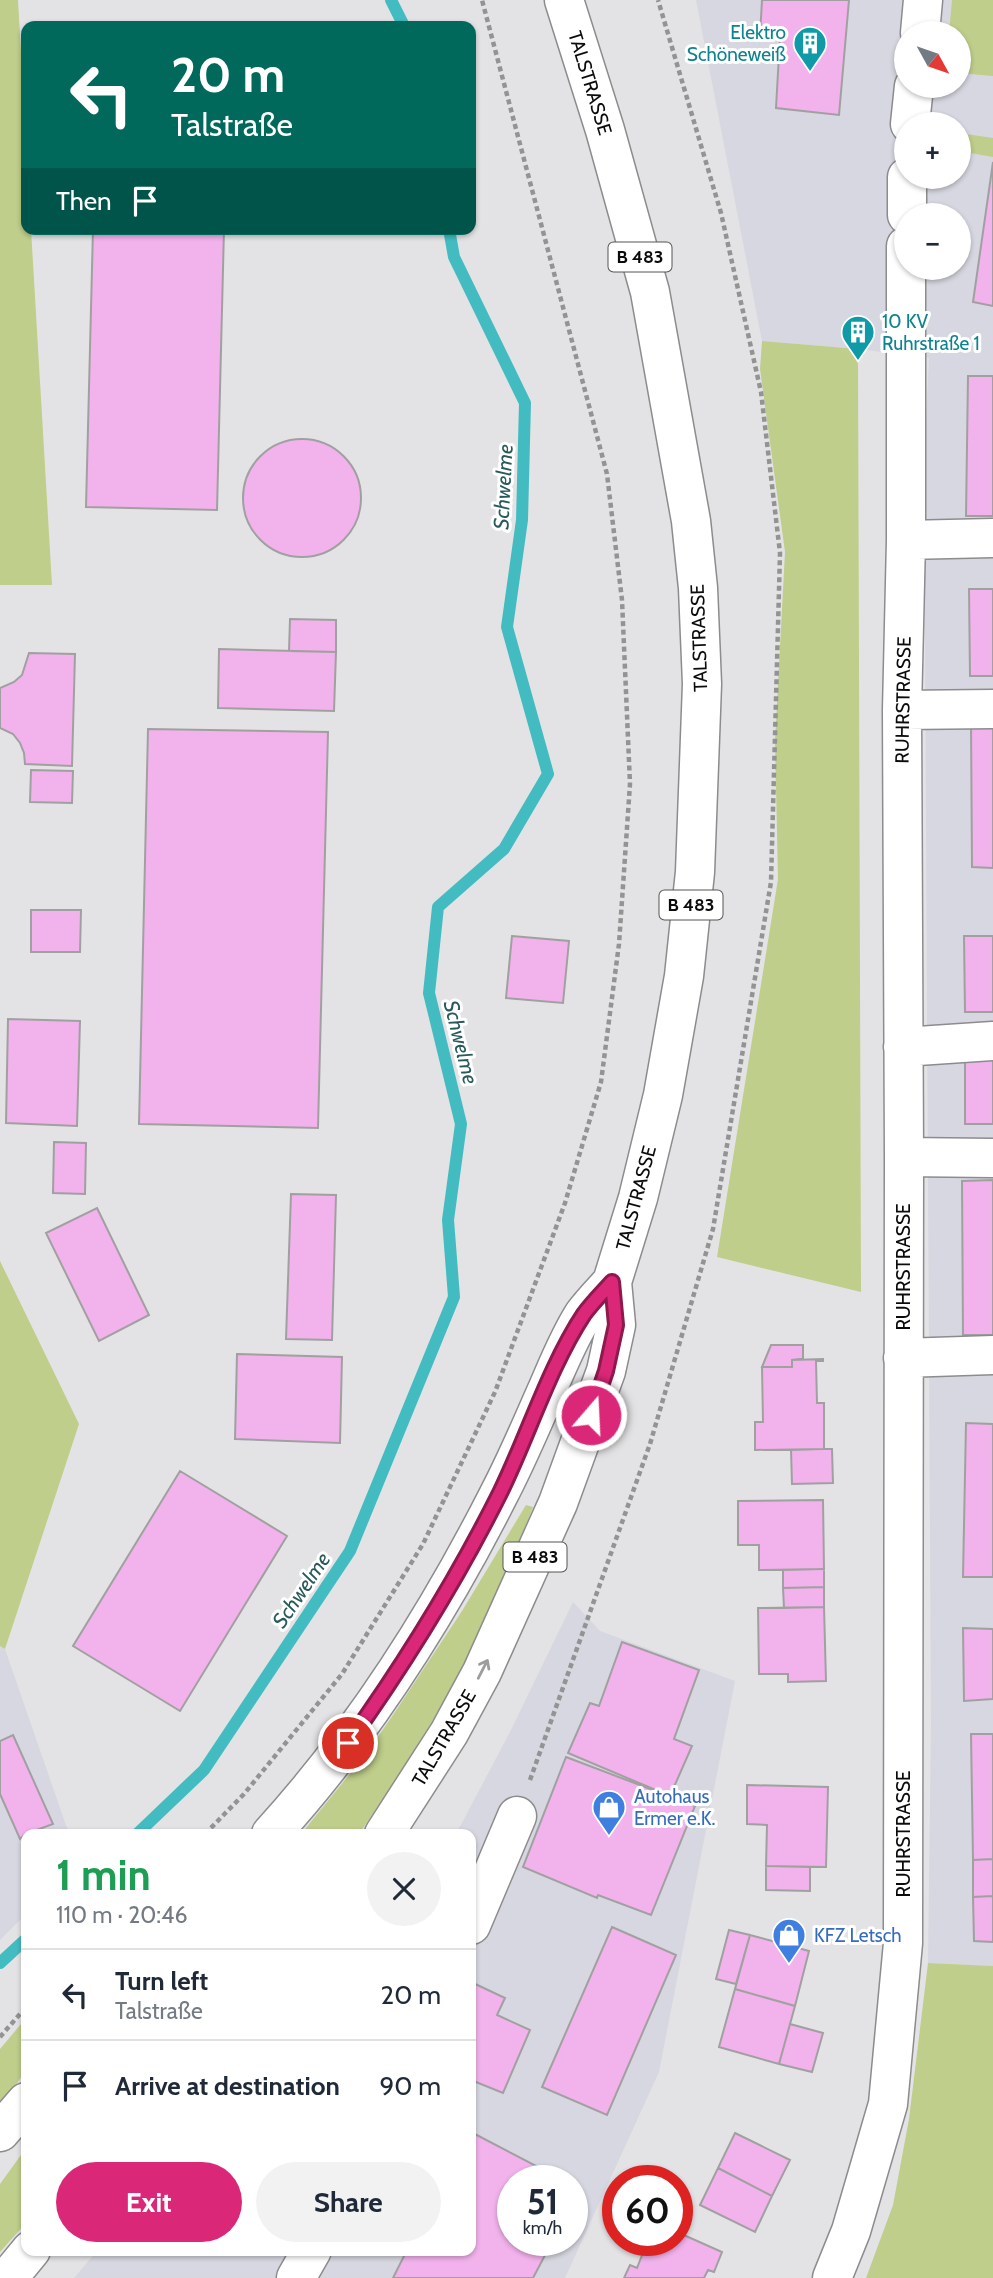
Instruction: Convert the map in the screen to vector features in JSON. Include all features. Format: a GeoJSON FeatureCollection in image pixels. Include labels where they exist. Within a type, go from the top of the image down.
{"type":"FeatureCollection","features":[{"type":"Feature","properties":{"kind":"main road","name":"TALSTRASSE"},"geometry":{"type":"LineString","coordinates":[[387,1829],[442,1745],[482,1672],[545,1534],[606,1371],[616,1325],[612,1282],[638,1198],[663,1095],[684,976],[695,872],[702,684],[699,602],[691,520],[650,292],[605,130],[564,0]]}},
{"type":"Feature","properties":{"kind":"main road"},"geometry":{"type":"LineString","coordinates":[[921,21],[923,0]]}},
{"type":"Feature","properties":{"kind":"main road","name":"RUHRSTRASSE"},"geometry":{"type":"LineString","coordinates":[[832,2278],[851,2231],[888,2104],[903,1943],[902,710],[906,540],[906,280]]}},
{"type":"Feature","properties":{"kind":"main road"},"geometry":{"type":"LineString","coordinates":[[906,540],[993,538]]}},
{"type":"Feature","properties":{"kind":"main road"},"geometry":{"type":"LineString","coordinates":[[902,710],[993,709]]}},
{"type":"Feature","properties":{"kind":"main road"},"geometry":{"type":"LineString","coordinates":[[903,1047],[993,1041]]}},
{"type":"Feature","properties":{"kind":"main road"},"geometry":{"type":"LineString","coordinates":[[904,1157],[993,1158]]}},
{"type":"Feature","properties":{"kind":"main road","name":"TALSTRASSE"},"geometry":{"type":"LineString","coordinates":[[276,1829],[348,1743],[417,1642],[470,1552],[559,1362],[585,1313],[612,1282]]}},
{"type":"Feature","properties":{"kind":"main road"},"geometry":{"type":"LineString","coordinates":[[903,1358],[993,1355]]}},
{"type":"Feature","properties":{"kind":"main road"},"geometry":{"type":"LineString","coordinates":[[476,1913],[517,1816]]}},
{"type":"Feature","properties":{"kind":"main road"},"geometry":{"type":"LineString","coordinates":[[0,2132],[21,2108]]}},
{"type":"Feature","properties":{"kind":"main road"},"geometry":{"type":"LineString","coordinates":[[8,2278],[27,2256]]}},
{"type":"Feature","properties":{"kind":"main road"},"geometry":{"type":"LineString","coordinates":[[296,2278],[309,2256]]}},
{"type":"Feature","properties":{"kind":"path"},"geometry":{"type":"LineString","coordinates":[[210,1829],[244,1794],[342,1674],[423,1544],[495,1392],[565,1203],[601,1082],[619,944],[630,784],[622,600],[607,474],[482,0]]}},
{"type":"Feature","properties":{"kind":"path"},"geometry":{"type":"LineString","coordinates":[[0,2037],[21,2013]]}},
{"type":"Feature","properties":{"kind":"shaded area"},"geometry":{"type":"Polygon","coordinates":[[[696,0],[993,0],[993,1966],[928,1963],[931,1722],[924,461],[929,358],[762,341],[696,0]]]}},
{"type":"Feature","properties":{"kind":"shaded area"},"geometry":{"type":"Polygon","coordinates":[[[573,1602],[600,1631],[735,1681],[659,2072],[617,2165],[602,2165],[602,2197],[588,2228],[588,2165],[497,2165],[497,2256],[575,2256],[565,2278],[318,2278],[307,2256],[476,2256],[476,1829],[459,1829],[510,1732],[573,1602]]]}},
{"type":"Feature","properties":{"kind":"shaded area"},"geometry":{"type":"Polygon","coordinates":[[[0,1646],[5,1649],[67,1829],[21,1829],[21,1919],[0,1940],[0,1646]]]}},
{"type":"Feature","properties":{"kind":"shaded area"},"geometry":{"type":"Polygon","coordinates":[[[93,2256],[295,2256],[284,2278],[74,2278],[93,2256]]]}},
{"type":"Feature","properties":{"kind":"green space"},"geometry":{"type":"Polygon","coordinates":[[[0,0],[18,0],[21,52],[21,235],[31,235],[52,585],[0,585],[0,0]]]}},
{"type":"Feature","properties":{"kind":"green space"},"geometry":{"type":"Polygon","coordinates":[[[952,0],[993,0],[993,76],[971,74],[971,21],[950,21],[952,0]]]}},
{"type":"Feature","properties":{"kind":"green space"},"geometry":{"type":"Polygon","coordinates":[[[971,135],[993,138],[993,157],[971,153],[971,135]]]}},
{"type":"Feature","properties":{"kind":"green space"},"geometry":{"type":"Polygon","coordinates":[[[762,341],[858,349],[861,1292],[717,1257],[778,879],[775,741],[785,552],[760,369],[762,341]]]}},
{"type":"Feature","properties":{"kind":"green space"},"geometry":{"type":"Polygon","coordinates":[[[0,1261],[79,1424],[5,1649],[0,1646],[0,1261]]]}},
{"type":"Feature","properties":{"kind":"green space"},"geometry":{"type":"Polygon","coordinates":[[[526,1505],[533,1507],[510,1566],[470,1652],[416,1748],[362,1829],[305,1829],[366,1754],[462,1611],[526,1505]]]}},
{"type":"Feature","properties":{"kind":"green space"},"geometry":{"type":"Polygon","coordinates":[[[928,1963],[993,1966],[993,2278],[866,2278],[893,2205],[909,2119],[928,1963]]]}},
{"type":"Feature","properties":{"kind":"green space"},"geometry":{"type":"Polygon","coordinates":[[[21,2024],[21,2077],[0,2108],[0,2049],[21,2024]]]}},
{"type":"Feature","properties":{"kind":"green space"},"geometry":{"type":"Polygon","coordinates":[[[21,2155],[21,2229],[0,2252],[0,2184],[21,2155]]]}},
{"type":"Feature","properties":{"kind":"building","name":"Elektro Schöneweiß"},"geometry":{"type":"Polygon","coordinates":[[[762,0],[849,0],[839,115],[776,108],[780,37],[760,36],[762,0]]]}},
{"type":"Feature","properties":{"kind":"building"},"geometry":{"type":"Polygon","coordinates":[[[993,162],[993,306],[973,302],[993,162]]]}},
{"type":"Feature","properties":{"kind":"building"},"geometry":{"type":"Polygon","coordinates":[[[93,235],[224,235],[217,510],[86,507],[93,235]]]}},
{"type":"Feature","properties":{"kind":"building"},"geometry":{"type":"Polygon","coordinates":[[[968,376],[993,376],[993,516],[966,516],[968,376]]]}},
{"type":"Feature","properties":{"kind":"building"},"geometry":{"type":"Polygon","coordinates":[[[302,439],[325,443],[344,456],[357,475],[361,498],[357,521],[344,540],[325,553],[302,557],[279,553],[260,540],[247,521],[243,498],[247,475],[260,456],[279,443],[302,439]]]}},
{"type":"Feature","properties":{"kind":"building"},"geometry":{"type":"Polygon","coordinates":[[[969,589],[993,589],[993,676],[970,676],[969,589]]]}},
{"type":"Feature","properties":{"kind":"building"},"geometry":{"type":"Polygon","coordinates":[[[290,619],[336,620],[336,652],[289,651],[290,619]]]}},
{"type":"Feature","properties":{"kind":"building"},"geometry":{"type":"Polygon","coordinates":[[[219,649],[336,652],[334,711],[218,708],[219,649]]]}},
{"type":"Feature","properties":{"kind":"building"},"geometry":{"type":"Polygon","coordinates":[[[29,653],[75,654],[72,766],[25,764],[20,743],[13,734],[0,728],[0,688],[22,675],[29,653]]]}},
{"type":"Feature","properties":{"kind":"building"},"geometry":{"type":"Polygon","coordinates":[[[971,724],[993,724],[993,868],[972,867],[971,724]]]}},
{"type":"Feature","properties":{"kind":"building"},"geometry":{"type":"Polygon","coordinates":[[[148,729],[328,732],[318,1128],[139,1124],[148,729]]]}},
{"type":"Feature","properties":{"kind":"building"},"geometry":{"type":"Polygon","coordinates":[[[31,770],[73,771],[72,803],[30,802],[31,770]]]}},
{"type":"Feature","properties":{"kind":"building"},"geometry":{"type":"Polygon","coordinates":[[[31,910],[81,910],[80,952],[31,952],[31,910]]]}},
{"type":"Feature","properties":{"kind":"building"},"geometry":{"type":"Polygon","coordinates":[[[512,936],[569,941],[563,1003],[506,998],[512,936]]]}},
{"type":"Feature","properties":{"kind":"building"},"geometry":{"type":"Polygon","coordinates":[[[964,936],[993,936],[993,1012],[965,1012],[964,936]]]}},
{"type":"Feature","properties":{"kind":"building"},"geometry":{"type":"Polygon","coordinates":[[[8,1019],[80,1021],[77,1126],[6,1123],[8,1019]]]}},
{"type":"Feature","properties":{"kind":"building"},"geometry":{"type":"Polygon","coordinates":[[[965,1057],[993,1057],[993,1124],[965,1124],[965,1057]]]}},
{"type":"Feature","properties":{"kind":"building"},"geometry":{"type":"Polygon","coordinates":[[[54,1142],[86,1143],[85,1194],[53,1193],[54,1142]]]}},
{"type":"Feature","properties":{"kind":"building"},"geometry":{"type":"Polygon","coordinates":[[[993,1180],[993,1335],[963,1335],[962,1181],[993,1180]]]}},
{"type":"Feature","properties":{"kind":"building"},"geometry":{"type":"Polygon","coordinates":[[[291,1194],[336,1195],[332,1340],[286,1339],[291,1194]]]}},
{"type":"Feature","properties":{"kind":"building"},"geometry":{"type":"Polygon","coordinates":[[[97,1208],[149,1315],[99,1341],[46,1233],[97,1208]]]}},
{"type":"Feature","properties":{"kind":"building"},"geometry":{"type":"Polygon","coordinates":[[[771,1345],[803,1345],[803,1359],[792,1360],[792,1367],[762,1367],[771,1345]]]}},
{"type":"Feature","properties":{"kind":"building"},"geometry":{"type":"Polygon","coordinates":[[[237,1354],[342,1357],[340,1443],[235,1439],[237,1354]]]}},
{"type":"Feature","properties":{"kind":"building"},"geometry":{"type":"Polygon","coordinates":[[[823,1359],[816,1361],[817,1403],[824,1403],[824,1449],[755,1450],[755,1422],[763,1422],[762,1367],[792,1367],[792,1360],[823,1359]]]}},
{"type":"Feature","properties":{"kind":"building"},"geometry":{"type":"Polygon","coordinates":[[[966,1423],[993,1424],[993,1577],[963,1577],[966,1423]]]}},
{"type":"Feature","properties":{"kind":"building"},"geometry":{"type":"Polygon","coordinates":[[[832,1449],[833,1483],[792,1484],[791,1450],[832,1449]]]}},
{"type":"Feature","properties":{"kind":"building"},"geometry":{"type":"Polygon","coordinates":[[[180,1471],[287,1536],[180,1711],[73,1646],[180,1471]]]}},
{"type":"Feature","properties":{"kind":"building"},"geometry":{"type":"Polygon","coordinates":[[[823,1500],[824,1569],[759,1570],[759,1545],[738,1545],[738,1501],[823,1500]]]}},
{"type":"Feature","properties":{"kind":"building"},"geometry":{"type":"Polygon","coordinates":[[[824,1569],[824,1587],[783,1588],[783,1570],[824,1569]]]}},
{"type":"Feature","properties":{"kind":"building"},"geometry":{"type":"Polygon","coordinates":[[[824,1587],[824,1607],[784,1608],[783,1588],[824,1587]]]}},
{"type":"Feature","properties":{"kind":"building"},"geometry":{"type":"Polygon","coordinates":[[[824,1607],[826,1681],[788,1682],[788,1674],[759,1674],[758,1608],[824,1607]]]}},
{"type":"Feature","properties":{"kind":"building"},"geometry":{"type":"Polygon","coordinates":[[[963,1628],[993,1629],[993,1699],[964,1701],[963,1628]]]}},
{"type":"Feature","properties":{"kind":"building","name":"Autohaus Ermer e.K."},"geometry":{"type":"Polygon","coordinates":[[[622,1642],[699,1670],[674,1739],[692,1746],[670,1796],[568,1753],[590,1703],[599,1706],[622,1642]]]}},
{"type":"Feature","properties":{"kind":"building"},"geometry":{"type":"Polygon","coordinates":[[[971,1734],[993,1734],[993,1859],[973,1860],[971,1734]]]}},
{"type":"Feature","properties":{"kind":"building"},"geometry":{"type":"Polygon","coordinates":[[[13,1735],[53,1824],[40,1829],[21,1829],[20,1839],[0,1794],[0,1741],[13,1735]]]}},
{"type":"Feature","properties":{"kind":"building","name":"Autohaus Ermer e.K."},"geometry":{"type":"Polygon","coordinates":[[[566,1757],[695,1806],[651,1915],[598,1895],[597,1898],[523,1867],[566,1757]]]}},
{"type":"Feature","properties":{"kind":"building"},"geometry":{"type":"Polygon","coordinates":[[[747,1785],[828,1787],[826,1867],[766,1866],[767,1825],[747,1824],[747,1785]]]}},
{"type":"Feature","properties":{"kind":"building"},"geometry":{"type":"Polygon","coordinates":[[[993,1859],[993,1896],[973,1897],[973,1860],[993,1859]]]}},
{"type":"Feature","properties":{"kind":"building"},"geometry":{"type":"Polygon","coordinates":[[[766,1866],[810,1867],[810,1891],[766,1890],[766,1866]]]}},
{"type":"Feature","properties":{"kind":"building"},"geometry":{"type":"Polygon","coordinates":[[[993,1896],[993,1942],[974,1941],[973,1897],[993,1896]]]}},
{"type":"Feature","properties":{"kind":"building"},"geometry":{"type":"Polygon","coordinates":[[[612,1927],[676,1955],[607,2115],[542,2087],[612,1927]]]}},
{"type":"Feature","properties":{"kind":"building"},"geometry":{"type":"Polygon","coordinates":[[[729,1930],[750,1935],[736,1984],[716,1979],[729,1930]]]}},
{"type":"Feature","properties":{"kind":"building"},"geometry":{"type":"Polygon","coordinates":[[[750,1935],[809,1951],[795,2006],[735,1989],[750,1935]]]}},
{"type":"Feature","properties":{"kind":"building"},"geometry":{"type":"Polygon","coordinates":[[[476,1984],[505,1998],[497,2015],[530,2030],[503,2093],[476,2082],[476,1984]]]}},
{"type":"Feature","properties":{"kind":"building"},"geometry":{"type":"Polygon","coordinates":[[[735,1989],[795,2006],[779,2064],[719,2047],[735,1989]]]}},
{"type":"Feature","properties":{"kind":"building"},"geometry":{"type":"Polygon","coordinates":[[[790,2024],[823,2033],[812,2072],[779,2064],[790,2024]]]}},
{"type":"Feature","properties":{"kind":"building"},"geometry":{"type":"Polygon","coordinates":[[[735,2133],[790,2160],[772,2196],[718,2168],[735,2133]]]}},
{"type":"Feature","properties":{"kind":"building"},"geometry":{"type":"Polygon","coordinates":[[[476,2135],[534,2165],[497,2165],[497,2256],[545,2256],[533,2278],[393,2278],[404,2256],[476,2256],[476,2135]]]}},
{"type":"Feature","properties":{"kind":"building"},"geometry":{"type":"Polygon","coordinates":[[[718,2168],[772,2196],[755,2232],[700,2205],[718,2168]]]}},
{"type":"Feature","properties":{"kind":"building"},"geometry":{"type":"Polygon","coordinates":[[[693,2239],[722,2252],[714,2272],[708,2270],[704,2278],[624,2278],[630,2265],[637,2268],[642,2256],[693,2256],[693,2239]]]}},
{"type":"Feature","properties":{"kind":"waterway","name":"Schwelme"},"geometry":{"type":"LineString","coordinates":[[391,0],[402,21]]}},
{"type":"Feature","properties":{"kind":"waterway","name":"Schwelme"},"geometry":{"type":"LineString","coordinates":[[142,1829],[204,1770],[350,1551],[454,1297],[448,1220],[461,1124],[429,993],[438,907],[504,849],[548,774],[507,627],[522,520],[525,403],[454,257],[450,235]]}},
{"type":"Feature","properties":{"kind":"waterway","name":"Schwelme"},"geometry":{"type":"LineString","coordinates":[[0,1963],[21,1944]]}},
{"type":"Feature","properties":{"kind":"place","name":"Elektro Schöneweiß"},"geometry":{"type":"Point","coordinates":[810,73]}},
{"type":"Feature","properties":{"kind":"place","name":"10 KV Ruhrstraße 1"},"geometry":{"type":"Point","coordinates":[858,362]}},
{"type":"Feature","properties":{"kind":"place","name":"Autohaus Ermer e.K."},"geometry":{"type":"Point","coordinates":[609,1837]}},
{"type":"Feature","properties":{"kind":"place","name":"KFZ Letsch"},"geometry":{"type":"Point","coordinates":[789,1965]}},
{"type":"Feature","properties":{"kind":"route"},"geometry":{"type":"LineString","coordinates":[[348,1743],[417,1642],[470,1552],[559,1362],[585,1313],[612,1282],[616,1325],[606,1371],[591,1415]]}}]}
